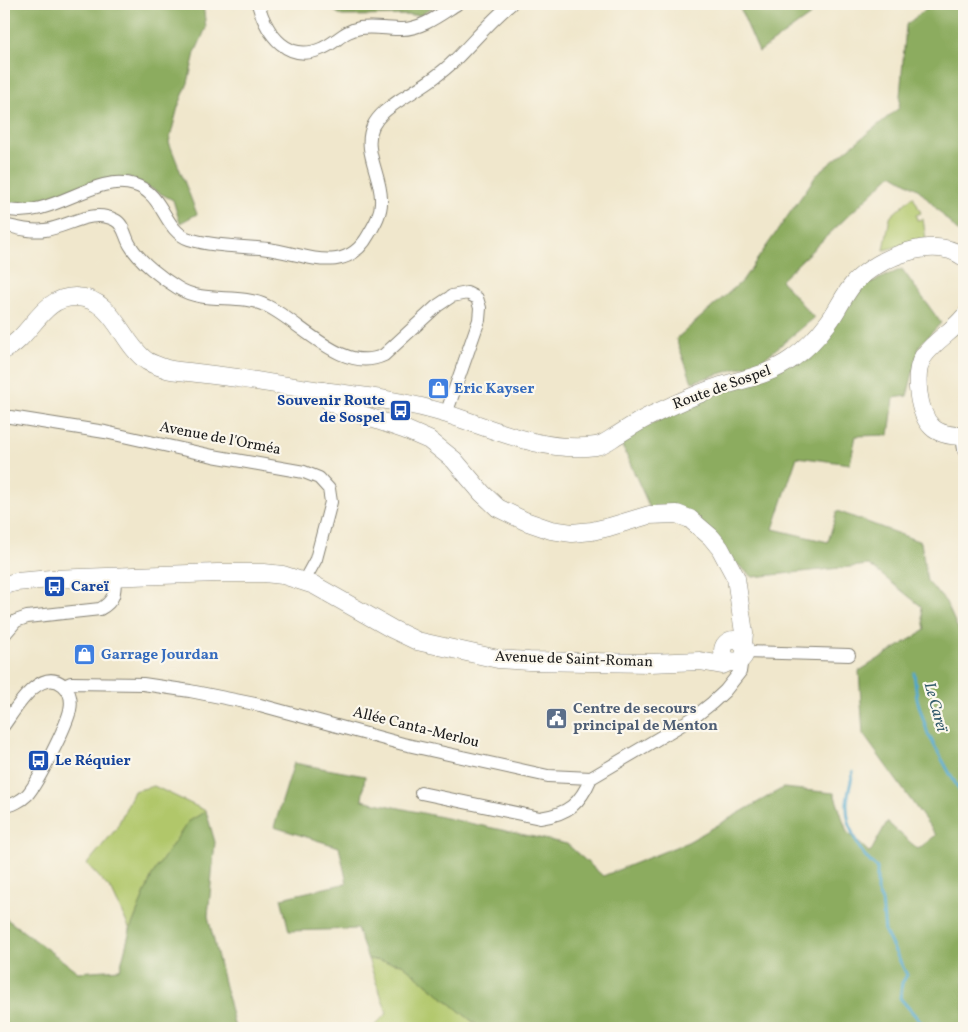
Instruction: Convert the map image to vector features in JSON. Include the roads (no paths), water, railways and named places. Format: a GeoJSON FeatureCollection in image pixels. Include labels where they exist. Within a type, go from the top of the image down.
{"type":"FeatureCollection","features":[{"type":"Feature","properties":{"kind":"street"},"geometry":{"type":"LineString","coordinates":[[258,4],[270,32],[283,46],[293,52],[303,54],[325,48],[346,31],[360,28],[404,29],[417,26],[457,4]]}},
{"type":"Feature","properties":{"kind":"street"},"geometry":{"type":"LineString","coordinates":[[4,209],[31,211],[53,206],[78,194],[104,185],[135,185],[151,194],[174,229],[187,238],[204,242],[270,249],[330,260],[351,256],[363,245],[377,220],[382,202],[371,152],[370,135],[374,124],[385,110],[434,78],[455,61],[493,18],[510,4]]}},
{"type":"Feature","properties":{"kind":"street"},"geometry":{"type":"LineString","coordinates":[[4,226],[43,231],[61,227],[74,220],[87,217],[102,217],[116,220],[123,228],[130,246],[139,257],[179,289],[197,296],[238,298],[265,304],[287,317],[322,344],[340,354],[360,359],[376,359],[384,355],[437,306],[452,296],[467,293],[477,298],[480,308],[479,320],[447,411]]}},
{"type":"Feature","properties":{"kind":"street","name":"Route de Sospel"},"geometry":{"type":"LineString","coordinates":[[4,350],[18,341],[39,314],[56,302],[74,297],[90,300],[106,310],[148,361],[169,370],[325,388],[447,411],[523,440],[560,446],[600,445],[610,441],[615,436],[649,416],[717,387],[757,377],[795,357],[828,324],[856,282],[878,265],[903,253],[924,248],[942,247],[964,257]]}},
{"type":"Feature","properties":{"kind":"street"},"geometry":{"type":"LineString","coordinates":[[963,441],[931,426],[918,392],[918,376],[922,360],[935,343],[964,317]]}},
{"type":"Feature","properties":{"kind":"street"},"geometry":{"type":"LineString","coordinates":[[325,388],[330,402],[429,440],[454,460],[482,493],[498,508],[525,521],[551,530],[572,533],[592,531],[649,515],[677,514],[690,519],[711,536],[720,548],[736,578],[740,612],[734,682],[693,718],[591,778],[580,800],[558,816],[540,818],[421,793]]}},
{"type":"Feature","properties":{"kind":"street","name":"Avenue de l'Orméa"},"geometry":{"type":"LineString","coordinates":[[4,416],[105,432],[220,457],[304,472],[319,478],[329,489],[331,502],[316,559],[304,581]]}},
{"type":"Feature","properties":{"kind":"street","name":"Avenue de Saint-Roman"},"geometry":{"type":"LineString","coordinates":[[8,582],[115,577],[283,574],[304,581],[417,641],[498,659],[650,663],[700,661],[736,651]]}},
{"type":"Feature","properties":{"kind":"street"},"geometry":{"type":"LineString","coordinates":[[4,635],[16,621],[27,617],[100,609],[108,605],[115,594],[115,577]]}},
{"type":"Feature","properties":{"kind":"street"},"geometry":{"type":"LineString","coordinates":[[736,651],[849,655]]}},
{"type":"Feature","properties":{"kind":"street","name":"Allée Canta-Merlou"},"geometry":{"type":"LineString","coordinates":[[4,725],[27,693],[36,684],[58,682],[64,686],[71,683],[143,684],[260,705],[404,744],[548,776],[591,778]]}},
{"type":"Feature","properties":{"kind":"street"},"geometry":{"type":"LineString","coordinates":[[4,806],[18,802],[35,785],[67,721],[71,708],[70,694],[64,686]]}},
{"type":"Feature","properties":{"kind":"waterway","name":"Le Careï"},"geometry":{"type":"LineString","coordinates":[[914,673],[917,699],[928,734],[964,799]]}},
{"type":"Feature","properties":{"kind":"waterway"},"geometry":{"type":"LineString","coordinates":[[853,772],[847,803],[851,830],[859,847],[877,868],[877,891],[882,901],[885,932],[907,975],[902,983],[900,998],[926,1028]]}},
{"type":"Feature","properties":{"kind":"place","name":"Eric Kayser"},"geometry":{"type":"Point","coordinates":[438,389]}},
{"type":"Feature","properties":{"kind":"place","name":"Souvenir Route de Sospel"},"geometry":{"type":"Point","coordinates":[401,410]}},
{"type":"Feature","properties":{"kind":"place","name":"Careï"},"geometry":{"type":"Point","coordinates":[55,587]}},
{"type":"Feature","properties":{"kind":"place","name":"Garrage Jourdan"},"geometry":{"type":"Point","coordinates":[85,655]}},
{"type":"Feature","properties":{"kind":"place","name":"Centre de secours principal de Menton"},"geometry":{"type":"Point","coordinates":[557,718]}},
{"type":"Feature","properties":{"kind":"place","name":"Le Réquier"},"geometry":{"type":"Point","coordinates":[39,761]}}]}
